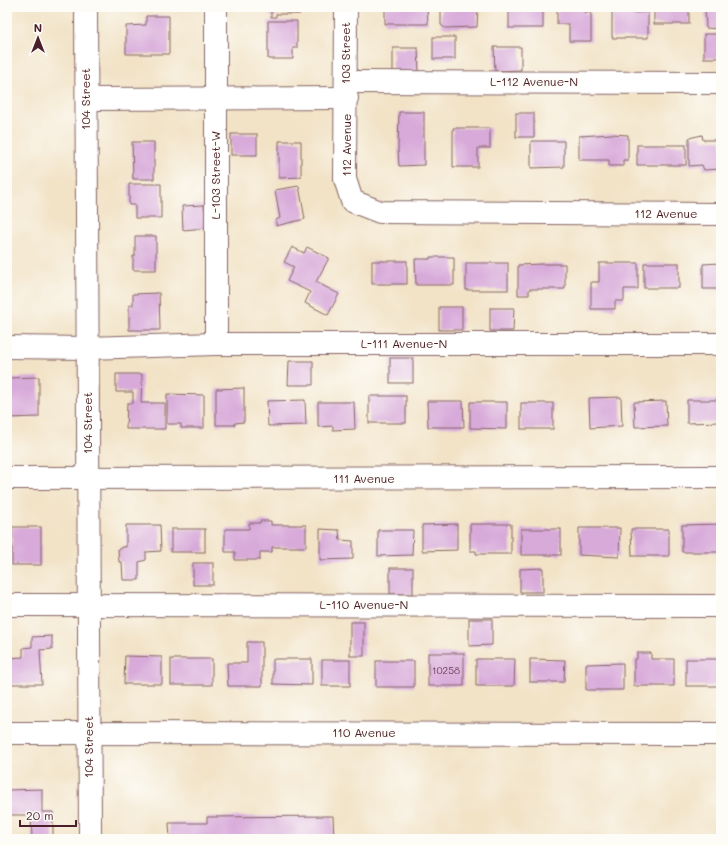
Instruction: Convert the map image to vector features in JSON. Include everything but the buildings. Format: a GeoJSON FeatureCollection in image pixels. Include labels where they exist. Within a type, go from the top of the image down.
{"type":"FeatureCollection","features":[{"type":"Feature","properties":{"kind":"street","name":"104 Street"},"geometry":{"type":"LineString","coordinates":[[86,7],[90,839]]}},
{"type":"Feature","properties":{"kind":"street","name":"L-103 Street-W"},"geometry":{"type":"LineString","coordinates":[[216,7],[216,344]]}},
{"type":"Feature","properties":{"kind":"street","name":"103 Street"},"geometry":{"type":"LineString","coordinates":[[346,7],[346,90]]}},
{"type":"Feature","properties":{"kind":"street","name":"L-112 Avenue-N"},"geometry":{"type":"LineString","coordinates":[[346,90],[721,83]]}},
{"type":"Feature","properties":{"kind":"street","name":"112 Avenue"},"geometry":{"type":"LineString","coordinates":[[86,99],[216,99],[346,90],[345,178],[352,201],[380,212],[721,214]]}},
{"type":"Feature","properties":{"kind":"street","name":"L-111 Avenue-N"},"geometry":{"type":"LineString","coordinates":[[7,347],[87,348],[216,344],[721,344]]}},
{"type":"Feature","properties":{"kind":"street","name":"111 Avenue"},"geometry":{"type":"LineString","coordinates":[[7,478],[721,477]]}},
{"type":"Feature","properties":{"kind":"street","name":"L-110 Avenue-N"},"geometry":{"type":"LineString","coordinates":[[7,605],[721,606]]}},
{"type":"Feature","properties":{"kind":"street","name":"110 Avenue"},"geometry":{"type":"LineString","coordinates":[[7,733],[721,734]]}}]}
